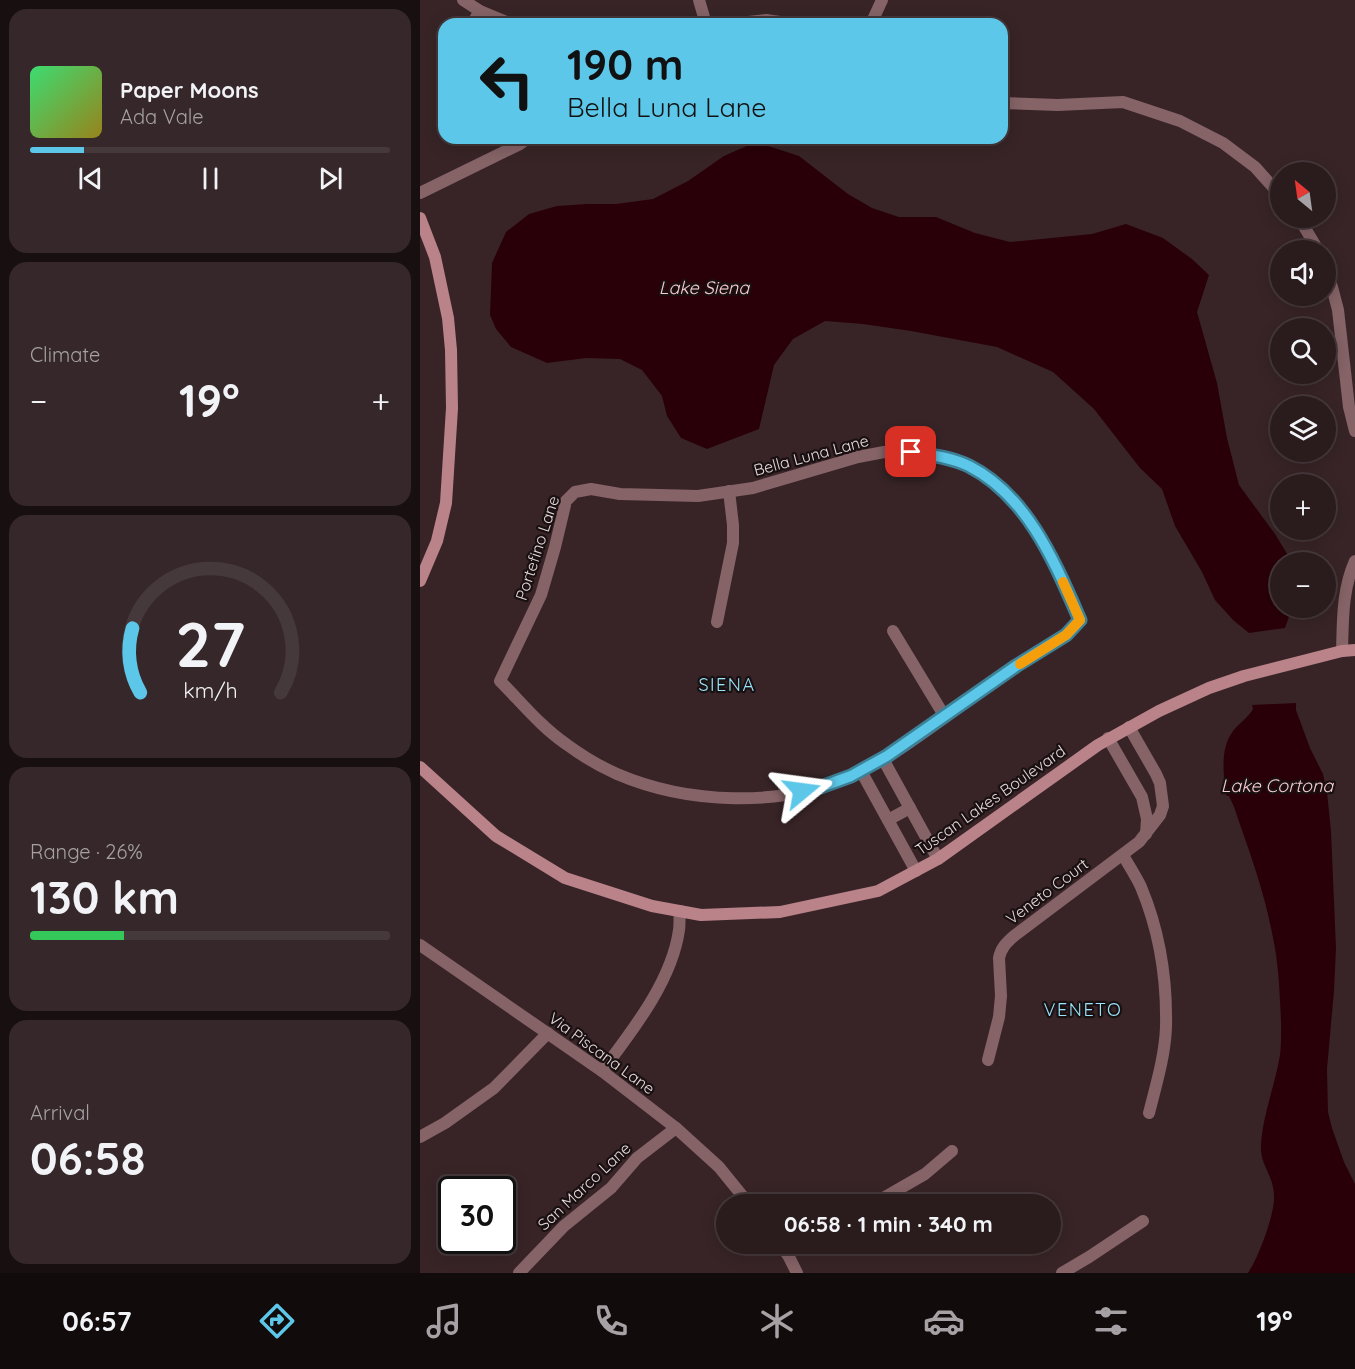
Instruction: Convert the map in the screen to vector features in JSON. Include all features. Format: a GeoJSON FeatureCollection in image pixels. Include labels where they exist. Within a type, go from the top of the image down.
{"type":"FeatureCollection","features":[{"type":"Feature","properties":{"kind":"street"},"geometry":{"type":"LineString","coordinates":[[463,0],[497,18]]}},
{"type":"Feature","properties":{"kind":"street"},"geometry":{"type":"LineString","coordinates":[[699,0],[704,18]]}},
{"type":"Feature","properties":{"kind":"street"},"geometry":{"type":"LineString","coordinates":[[873,18],[882,0]]}},
{"type":"Feature","properties":{"kind":"street"},"geometry":{"type":"LineString","coordinates":[[476,18],[480,11]]}},
{"type":"Feature","properties":{"kind":"street"},"geometry":{"type":"LineString","coordinates":[[1008,103],[1058,105],[1122,102],[1132,105],[1180,121],[1223,143],[1255,167],[1270,182]]}},
{"type":"Feature","properties":{"kind":"street"},"geometry":{"type":"LineString","coordinates":[[420,193],[520,144]]}},
{"type":"Feature","properties":{"kind":"street"},"geometry":{"type":"LineString","coordinates":[[420,218],[435,257],[448,318],[452,408],[446,502],[437,541],[420,581]]}},
{"type":"Feature","properties":{"kind":"street"},"geometry":{"type":"LineString","coordinates":[[1336,302],[1348,406],[1355,432]]}},
{"type":"Feature","properties":{"kind":"street","name":"Bella Luna Lane"},"geometry":{"type":"LineString","coordinates":[[575,492],[591,489],[620,494],[698,496],[753,488],[858,457],[884,452],[911,452],[939,456],[969,466],[993,482],[1014,501],[1030,522],[1044,545],[1080,620],[1066,635],[1016,666],[945,717]]}},
{"type":"Feature","properties":{"kind":"street"},"geometry":{"type":"LineString","coordinates":[[717,622],[733,543],[729,491]]}},
{"type":"Feature","properties":{"kind":"street","name":"Portefino Lane"},"geometry":{"type":"LineString","coordinates":[[575,492],[566,501],[541,594],[500,681],[538,719],[564,743],[616,773],[687,795],[752,798],[787,794],[818,788],[861,771]]}},
{"type":"Feature","properties":{"kind":"street"},"geometry":{"type":"LineString","coordinates":[[1349,651],[1344,596],[1355,561]]}},
{"type":"Feature","properties":{"kind":"street"},"geometry":{"type":"LineString","coordinates":[[892,631],[945,717],[861,771],[916,871]]}},
{"type":"Feature","properties":{"kind":"street","name":"Tuscan Lakes Boulevard"},"geometry":{"type":"LineString","coordinates":[[420,767],[496,836],[565,878],[652,906],[701,915],[780,912],[878,891],[938,859],[1108,738],[1209,688],[1244,676],[1349,651]]}},
{"type":"Feature","properties":{"kind":"street","name":"Veneto Court"},"geometry":{"type":"LineString","coordinates":[[988,1060],[999,1017],[1001,996],[999,958],[1004,945],[1139,842],[1160,815],[1163,806],[1162,792],[1156,774],[1130,727]]}},
{"type":"Feature","properties":{"kind":"street"},"geometry":{"type":"LineString","coordinates":[[1108,738],[1142,797],[1147,819],[1146,834]]}},
{"type":"Feature","properties":{"kind":"street"},"geometry":{"type":"LineString","coordinates":[[882,759],[938,859]]}},
{"type":"Feature","properties":{"kind":"street"},"geometry":{"type":"LineString","coordinates":[[888,820],[910,808]]}},
{"type":"Feature","properties":{"kind":"street"},"geometry":{"type":"LineString","coordinates":[[1123,855],[1140,886],[1154,924],[1165,993],[1166,1028],[1163,1053],[1149,1113]]}},
{"type":"Feature","properties":{"kind":"street"},"geometry":{"type":"LineString","coordinates":[[602,1071],[630,1033],[666,974],[679,930],[680,911]]}},
{"type":"Feature","properties":{"kind":"street","name":"Via Piscana Lane"},"geometry":{"type":"LineString","coordinates":[[420,946],[602,1071],[676,1128],[719,1167],[741,1194]]}},
{"type":"Feature","properties":{"kind":"street"},"geometry":{"type":"LineString","coordinates":[[420,1137],[445,1123],[494,1088],[548,1033]]}},
{"type":"Feature","properties":{"kind":"street","name":"San Marco Lane"},"geometry":{"type":"LineString","coordinates":[[519,1273],[564,1226],[611,1188],[637,1158],[676,1128]]}},
{"type":"Feature","properties":{"kind":"street"},"geometry":{"type":"LineString","coordinates":[[890,1194],[925,1174],[952,1151]]}},
{"type":"Feature","properties":{"kind":"street"},"geometry":{"type":"LineString","coordinates":[[1062,1273],[1143,1221]]}},
{"type":"Feature","properties":{"kind":"street"},"geometry":{"type":"LineString","coordinates":[[787,1254],[797,1273]]}},
{"type":"Feature","properties":{"kind":"water","name":"Lake Siena"},"geometry":{"type":"Polygon","coordinates":[[[751,144],[762,144],[799,156],[848,194],[872,208],[899,217],[936,217],[975,233],[1010,242],[1092,234],[1126,224],[1163,238],[1192,259],[1209,275],[1197,312],[1217,383],[1227,438],[1239,485],[1270,527],[1270,540],[1279,540],[1286,552],[1270,552],[1270,618],[1288,618],[1285,628],[1249,633],[1233,620],[1215,600],[1202,572],[1175,526],[1162,489],[1140,468],[1094,409],[1053,372],[997,347],[911,331],[825,321],[793,339],[774,365],[759,429],[707,449],[681,438],[667,416],[662,396],[642,370],[620,359],[586,358],[547,363],[511,347],[496,329],[490,315],[492,263],[506,232],[529,214],[557,206],[616,204],[653,199],[688,181],[724,156],[751,144]]]}},
{"type":"Feature","properties":{"kind":"water","name":"Lake Cortona"},"geometry":{"type":"Polygon","coordinates":[[[1296,703],[1296,710],[1310,748],[1323,774],[1327,792],[1336,948],[1327,1069],[1328,1112],[1344,1162],[1355,1184],[1355,1273],[1248,1273],[1265,1236],[1274,1204],[1273,1186],[1263,1160],[1261,1144],[1280,1055],[1281,1014],[1274,941],[1269,917],[1234,807],[1223,789],[1225,788],[1224,758],[1229,737],[1251,712],[1252,705],[1296,703]]]}},
{"type":"Feature","properties":{"kind":"slow traffic"},"geometry":{"type":"LineString","coordinates":[[1020,664],[1066,635],[1080,620],[1063,582]]}},
{"type":"Feature","properties":{"kind":"district","name":"SIENA"},"geometry":{"type":"Point","coordinates":[727,685]}},
{"type":"Feature","properties":{"kind":"district","name":"VENETO"},"geometry":{"type":"Point","coordinates":[1083,1010]}},
{"type":"Feature","properties":{"kind":"route"},"geometry":{"type":"LineString","coordinates":[[802,791],[818,788],[851,776],[887,756],[1016,666],[1066,635],[1080,620],[1044,545],[1014,501],[993,482],[969,466],[939,456],[911,452]]}}]}
